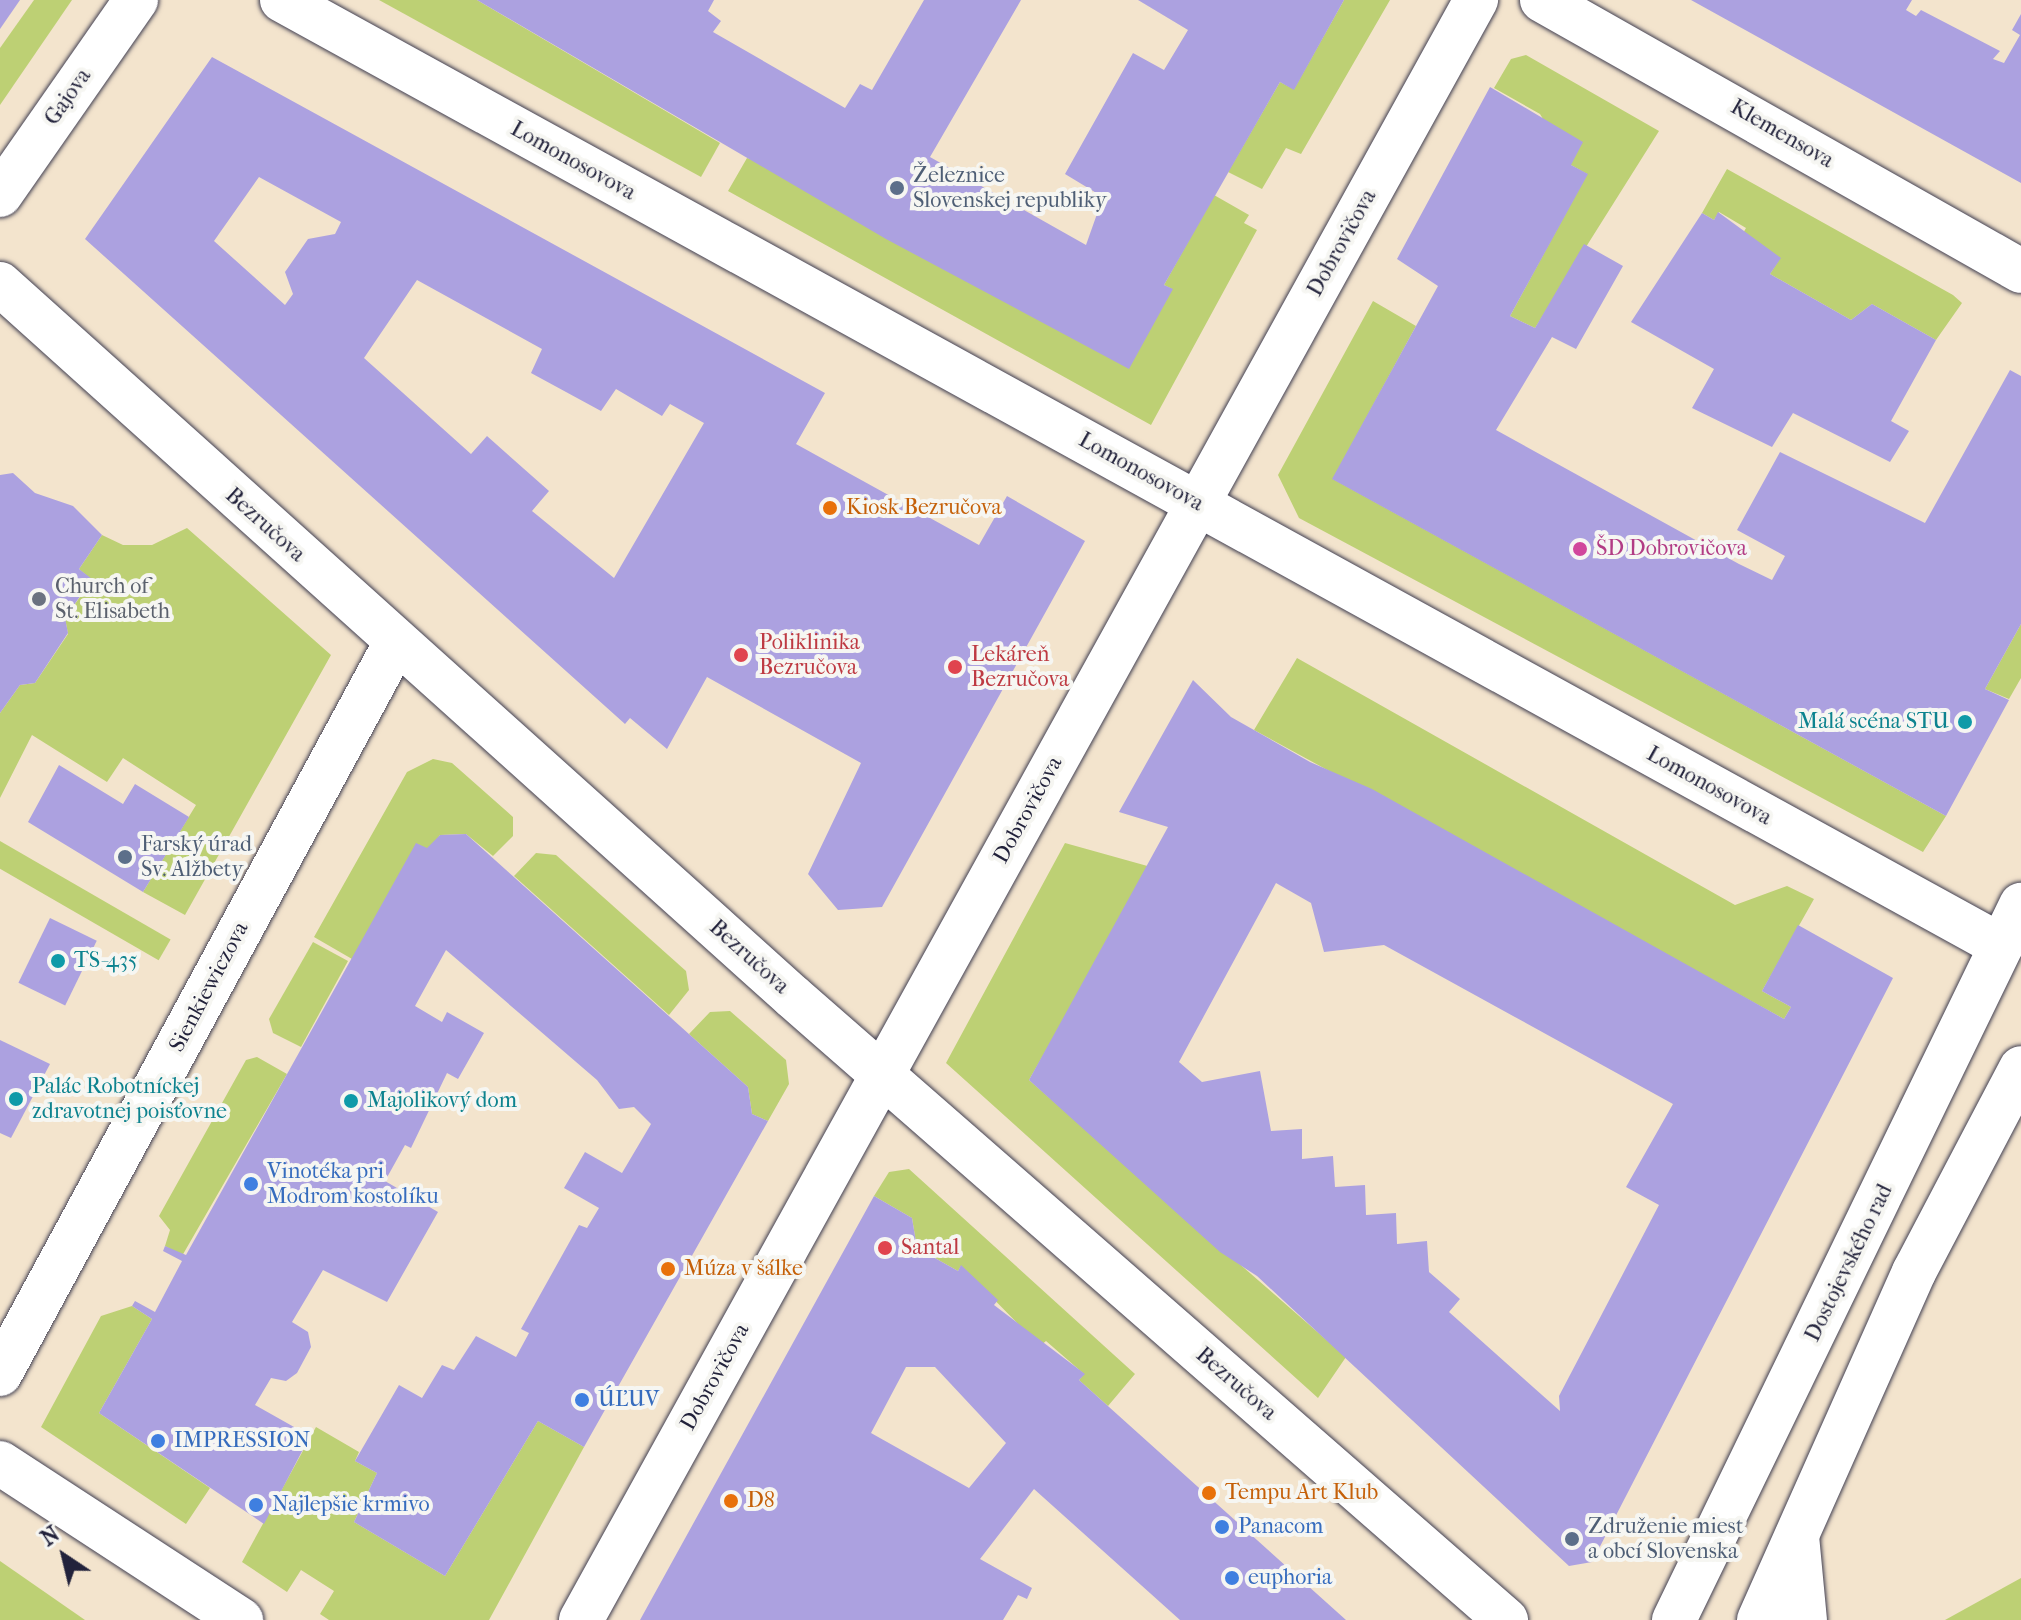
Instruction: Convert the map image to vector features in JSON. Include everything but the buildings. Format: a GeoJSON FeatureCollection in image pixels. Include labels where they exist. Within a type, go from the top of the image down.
{"type":"FeatureCollection","features":[{"type":"Feature","properties":{"kind":"street","name":"Gajova"},"geometry":{"type":"LineString","coordinates":[[0,195],[136,0]]}},
{"type":"Feature","properties":{"kind":"street","name":"Lomonosovova"},"geometry":{"type":"LineString","coordinates":[[282,0],[2001,946]]}},
{"type":"Feature","properties":{"kind":"street","name":"Dobrovičova"},"geometry":{"type":"LineString","coordinates":[[581,1620],[1476,0]]}},
{"type":"Feature","properties":{"kind":"street","name":"Klemensova"},"geometry":{"type":"LineString","coordinates":[[1542,0],[2021,271]]}},
{"type":"Feature","properties":{"kind":"street","name":"Bezručova"},"geometry":{"type":"LineString","coordinates":[[0,284],[395,644],[1506,1620]]}},
{"type":"Feature","properties":{"kind":"street","name":"Sienkiewiczova"},"geometry":{"type":"LineString","coordinates":[[0,1374],[395,644]]}},
{"type":"Feature","properties":{"kind":"street","name":"Dostojevského rad"},"geometry":{"type":"LineString","coordinates":[[1674,1620],[2021,905]]}},
{"type":"Feature","properties":{"kind":"street"},"geometry":{"type":"LineString","coordinates":[[1759,1620],[1914,1272],[2021,1068]]}},
{"type":"Feature","properties":{"kind":"street"},"geometry":{"type":"LineString","coordinates":[[0,1463],[241,1620]]}},
{"type":"Feature","properties":{"kind":"street"},"geometry":{"type":"LineString","coordinates":[[1797,1536],[1805,1620]]}},
{"type":"Feature","properties":{"kind":"green space"},"geometry":{"type":"Polygon","coordinates":[[[34,0],[72,0],[0,105],[0,48],[34,0]]]}},
{"type":"Feature","properties":{"kind":"green space"},"geometry":{"type":"Polygon","coordinates":[[[379,0],[477,0],[720,143],[701,177],[379,0]]]}},
{"type":"Feature","properties":{"kind":"green space"},"geometry":{"type":"Polygon","coordinates":[[[1344,0],[1390,0],[1301,154],[1286,148],[1262,189],[1228,172],[1280,82],[1294,89],[1344,0]]]}},
{"type":"Feature","properties":{"kind":"green space"},"geometry":{"type":"Polygon","coordinates":[[[1526,55],[1659,131],[1535,328],[1510,316],[1587,174],[1571,165],[1540,114],[1494,88],[1511,59],[1526,55]]]}},
{"type":"Feature","properties":{"kind":"green space"},"geometry":{"type":"Polygon","coordinates":[[[747,158],[1172,289],[1164,285],[1214,195],[1249,215],[1244,223],[1257,230],[1151,425],[728,191],[747,158]]]}},
{"type":"Feature","properties":{"kind":"green space"},"geometry":{"type":"Polygon","coordinates":[[[1727,169],[1953,295],[1962,303],[1936,340],[1872,304],[1851,320],[1770,274],[1780,258],[1742,235],[1746,228],[1719,212],[1714,220],[1702,213],[1727,169]]]}},
{"type":"Feature","properties":{"kind":"green space"},"geometry":{"type":"Polygon","coordinates":[[[1373,301],[1416,326],[1333,479],[1946,816],[1923,852],[1299,518],[1278,475],[1373,301]]]}},
{"type":"Feature","properties":{"kind":"green space"},"geometry":{"type":"Polygon","coordinates":[[[187,528],[331,655],[185,915],[143,892],[196,805],[123,758],[107,782],[32,735],[0,798],[0,713],[20,685],[35,683],[68,634],[65,618],[92,580],[79,569],[102,535],[123,545],[152,545],[187,528]]]}},
{"type":"Feature","properties":{"kind":"green space"},"geometry":{"type":"Polygon","coordinates":[[[2021,624],[2021,678],[2009,699],[1985,689],[2021,624]]]}},
{"type":"Feature","properties":{"kind":"green space"},"geometry":{"type":"Polygon","coordinates":[[[1297,658],[1735,905],[1787,886],[1814,899],[1762,991],[1791,1007],[1784,1019],[1254,730],[1297,658]]]}},
{"type":"Feature","properties":{"kind":"green space"},"geometry":{"type":"Polygon","coordinates":[[[433,759],[452,763],[513,817],[513,836],[493,856],[466,834],[440,835],[352,959],[314,937],[407,772],[433,759]]]}},
{"type":"Feature","properties":{"kind":"green space"},"geometry":{"type":"Polygon","coordinates":[[[0,841],[171,940],[159,960],[0,869],[0,841]]]}},
{"type":"Feature","properties":{"kind":"green space"},"geometry":{"type":"Polygon","coordinates":[[[1065,843],[1151,867],[1029,1080],[1346,1357],[1318,1398],[946,1063],[1065,843]]]}},
{"type":"Feature","properties":{"kind":"green space"},"geometry":{"type":"Polygon","coordinates":[[[536,853],[556,855],[686,971],[689,990],[669,1015],[514,876],[536,853]]]}},
{"type":"Feature","properties":{"kind":"green space"},"geometry":{"type":"Polygon","coordinates":[[[313,942],[348,961],[301,1047],[273,1033],[269,1019],[313,942]]]}},
{"type":"Feature","properties":{"kind":"green space"},"geometry":{"type":"Polygon","coordinates":[[[730,1011],[786,1060],[789,1084],[768,1121],[752,1114],[748,1087],[689,1034],[710,1012],[730,1011]]]}},
{"type":"Feature","properties":{"kind":"green space"},"geometry":{"type":"Polygon","coordinates":[[[257,1057],[287,1074],[182,1256],[165,1246],[170,1230],[159,1216],[246,1060],[257,1057]]]}},
{"type":"Feature","properties":{"kind":"green space"},"geometry":{"type":"Polygon","coordinates":[[[909,1169],[1135,1374],[1108,1406],[1079,1380],[1084,1374],[1046,1341],[1040,1346],[961,1266],[958,1271],[917,1248],[912,1218],[874,1196],[889,1172],[909,1169]]]}},
{"type":"Feature","properties":{"kind":"green space"},"geometry":{"type":"Polygon","coordinates":[[[132,1306],[152,1319],[99,1413],[210,1488],[186,1524],[41,1427],[101,1316],[132,1306]]]}},
{"type":"Feature","properties":{"kind":"green space"},"geometry":{"type":"Polygon","coordinates":[[[538,1421],[584,1447],[489,1620],[329,1620],[320,1614],[334,1591],[301,1570],[287,1592],[242,1562],[316,1427],[359,1452],[355,1461],[377,1473],[354,1522],[445,1576],[538,1421]]]}},
{"type":"Feature","properties":{"kind":"green space"},"geometry":{"type":"Polygon","coordinates":[[[0,1561],[85,1620],[0,1620],[0,1561]]]}},
{"type":"Feature","properties":{"kind":"green space"},"geometry":{"type":"Polygon","coordinates":[[[2021,1578],[2021,1620],[1945,1620],[2021,1578]]]}},
{"type":"Feature","properties":{"kind":"place","name":"Železnice Slovenskej republiky"},"geometry":{"type":"Point","coordinates":[897,188]}},
{"type":"Feature","properties":{"kind":"place","name":"Kiosk Bezručova"},"geometry":{"type":"Point","coordinates":[830,508]}},
{"type":"Feature","properties":{"kind":"place","name":"ŠD Dobrovičova"},"geometry":{"type":"Point","coordinates":[1580,549]}},
{"type":"Feature","properties":{"kind":"place","name":"Church of St. Elisabeth"},"geometry":{"type":"Point","coordinates":[39,599]}},
{"type":"Feature","properties":{"kind":"place","name":"Poliklinika Bezručova"},"geometry":{"type":"Point","coordinates":[741,655]}},
{"type":"Feature","properties":{"kind":"place","name":"Lekáreň Bezručova"},"geometry":{"type":"Point","coordinates":[955,667]}},
{"type":"Feature","properties":{"kind":"place","name":"Malá scéna STU"},"geometry":{"type":"Point","coordinates":[1965,722]}},
{"type":"Feature","properties":{"kind":"place","name":"Farský úrad Sv. Alžbety"},"geometry":{"type":"Point","coordinates":[125,857]}},
{"type":"Feature","properties":{"kind":"place","name":"TS-435"},"geometry":{"type":"Point","coordinates":[58,961]}},
{"type":"Feature","properties":{"kind":"place","name":"Palác Robotníckej zdravotnej poisťovne"},"geometry":{"type":"Point","coordinates":[16,1099]}},
{"type":"Feature","properties":{"kind":"place","name":"Majolikový dom"},"geometry":{"type":"Point","coordinates":[351,1101]}},
{"type":"Feature","properties":{"kind":"place","name":"Vinotéka pri Modrom kostolíku"},"geometry":{"type":"Point","coordinates":[251,1184]}},
{"type":"Feature","properties":{"kind":"place","name":"Santal"},"geometry":{"type":"Point","coordinates":[885,1248]}},
{"type":"Feature","properties":{"kind":"place","name":"Múza v šálke"},"geometry":{"type":"Point","coordinates":[668,1269]}},
{"type":"Feature","properties":{"kind":"place","name":"ÚĽUV"},"geometry":{"type":"Point","coordinates":[582,1400]}},
{"type":"Feature","properties":{"kind":"place","name":"IMPRESSION"},"geometry":{"type":"Point","coordinates":[158,1441]}},
{"type":"Feature","properties":{"kind":"place","name":"Tempu Art Klub"},"geometry":{"type":"Point","coordinates":[1209,1493]}},
{"type":"Feature","properties":{"kind":"place","name":"D8"},"geometry":{"type":"Point","coordinates":[731,1501]}},
{"type":"Feature","properties":{"kind":"place","name":"Najlepšie krmivo"},"geometry":{"type":"Point","coordinates":[256,1505]}},
{"type":"Feature","properties":{"kind":"place","name":"Panacom"},"geometry":{"type":"Point","coordinates":[1222,1527]}},
{"type":"Feature","properties":{"kind":"place","name":"Združenie miest a obcí Slovenska"},"geometry":{"type":"Point","coordinates":[1572,1539]}},
{"type":"Feature","properties":{"kind":"place","name":"euphoria"},"geometry":{"type":"Point","coordinates":[1232,1578]}}]}
